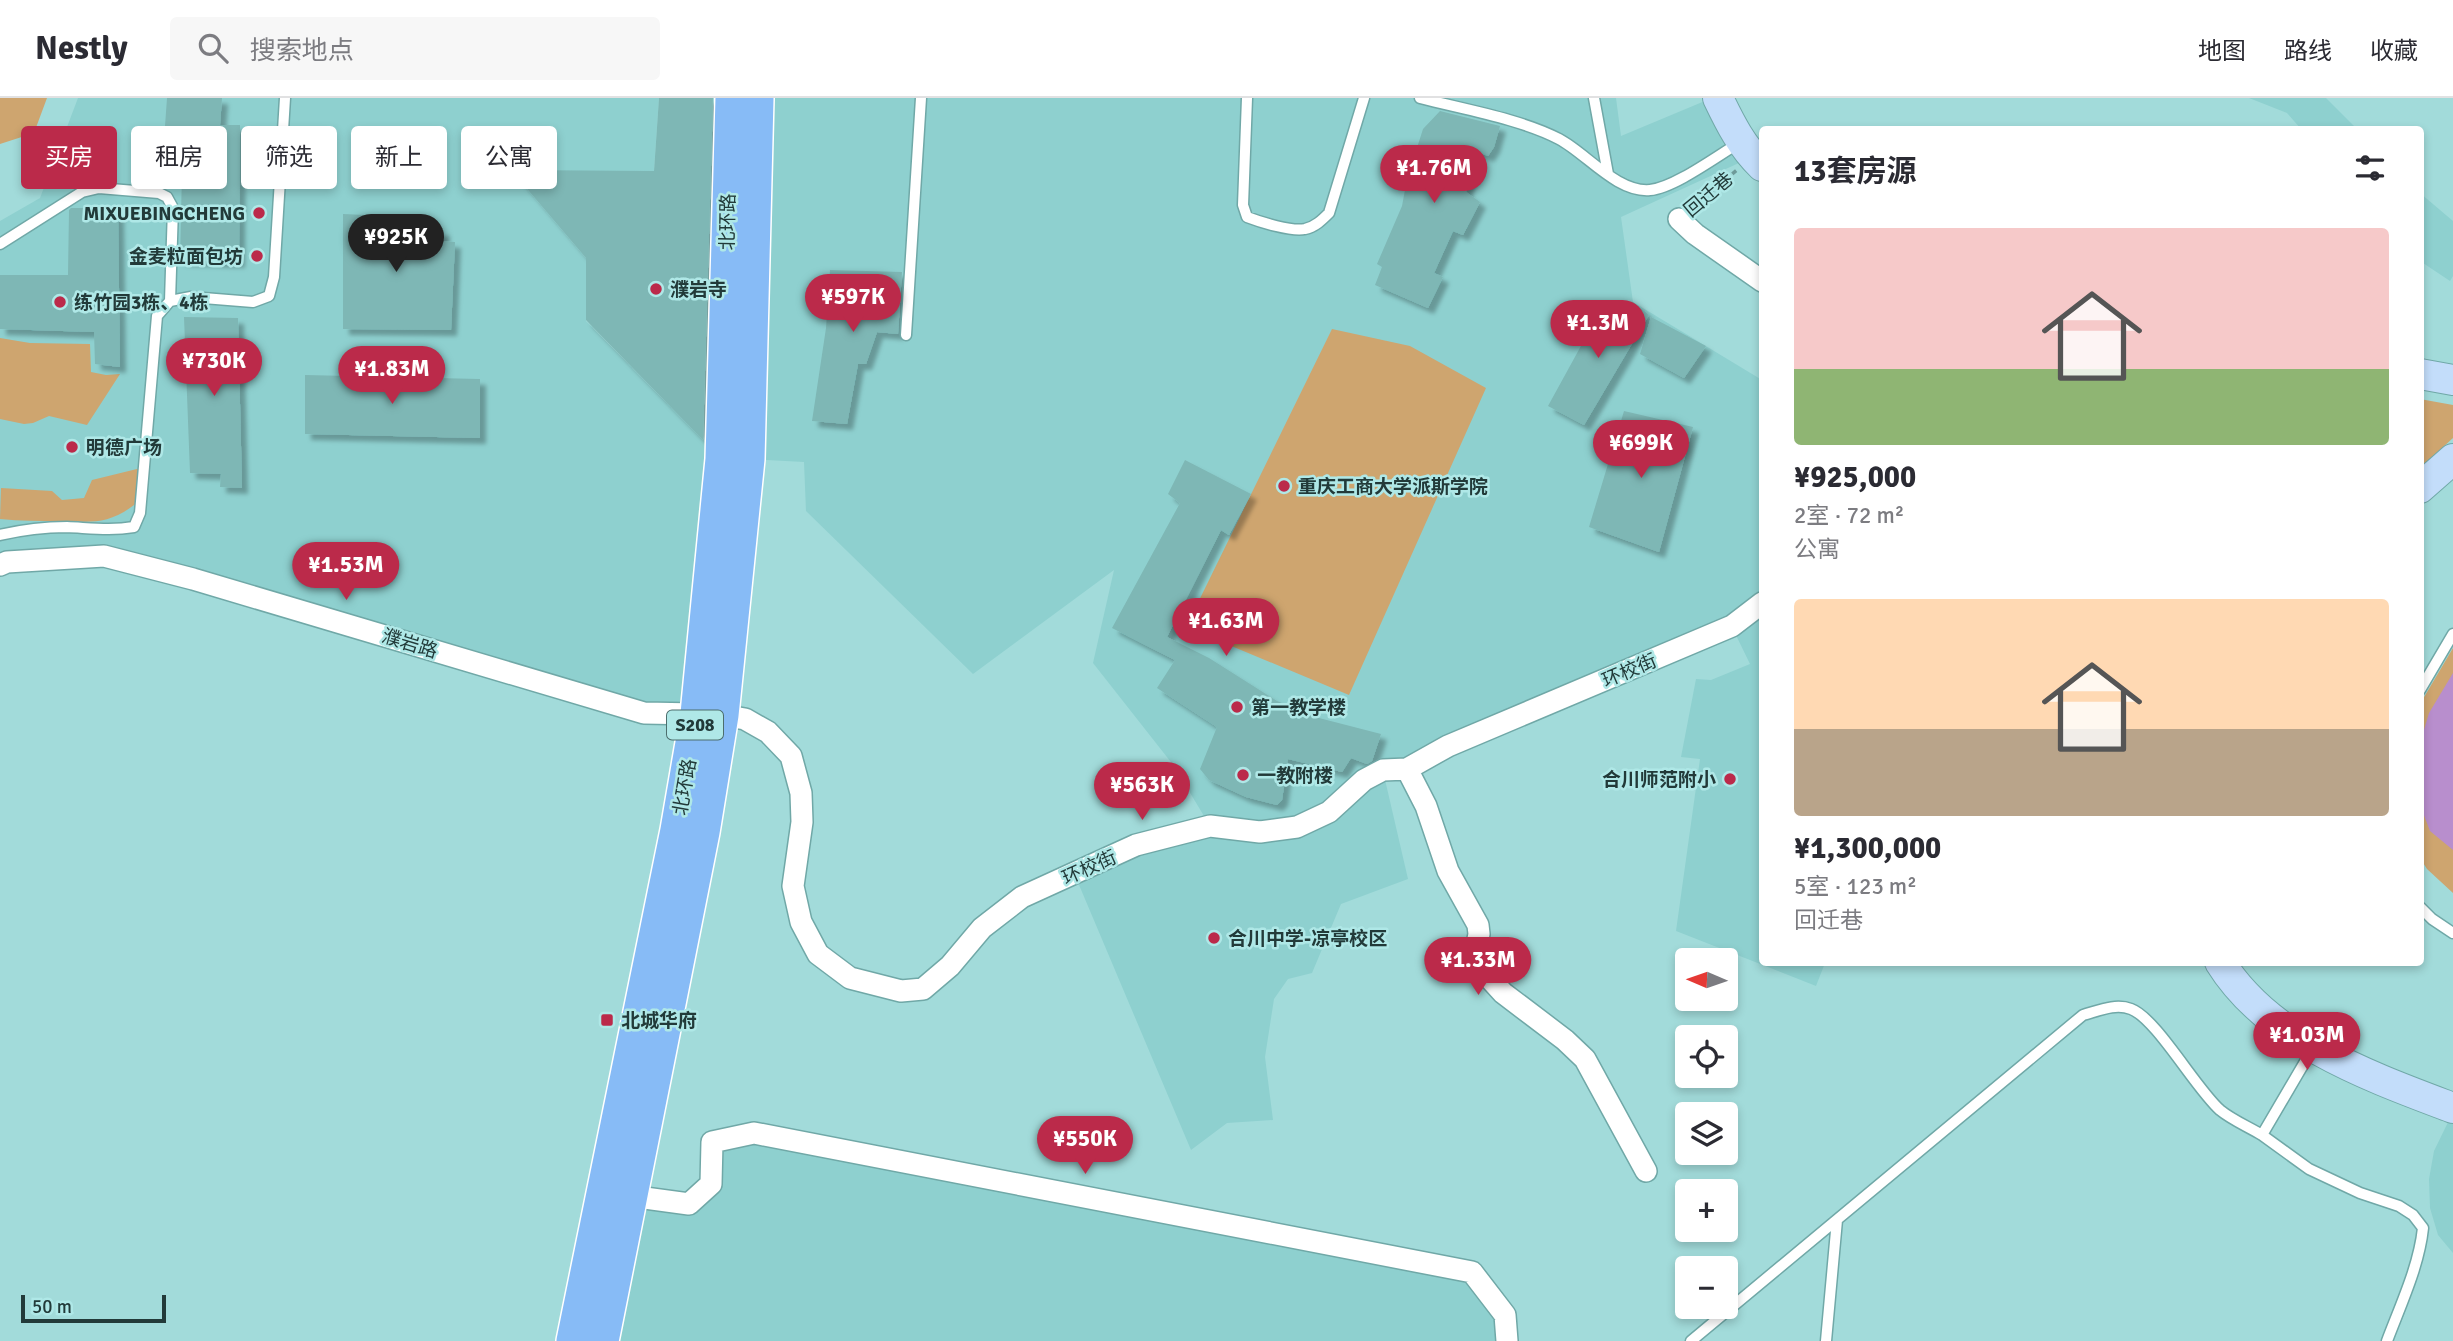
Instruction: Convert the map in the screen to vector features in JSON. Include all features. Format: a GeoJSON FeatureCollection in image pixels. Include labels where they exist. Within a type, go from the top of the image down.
{"type":"FeatureCollection","features":[{"type":"Feature","properties":{"kind":"main road","name":"北环路"},"geometry":{"type":"LineString","coordinates":[[602,1341],[703,832],[722,459],[732,98]]}},
{"type":"Feature","properties":{"kind":"main road","name":"北环路"},"geometry":{"type":"LineString","coordinates":[[573,1341],[677,830],[709,715],[748,459],[757,98]]}},
{"type":"Feature","properties":{"kind":"main road"},"geometry":{"type":"LineString","coordinates":[[1717,98],[1752,155]]}},
{"type":"Feature","properties":{"kind":"main road"},"geometry":{"type":"LineString","coordinates":[[2424,375],[2453,380]]}},
{"type":"Feature","properties":{"kind":"main road"},"geometry":{"type":"LineString","coordinates":[[2424,484],[2453,459]]}},
{"type":"Feature","properties":{"kind":"main road"},"geometry":{"type":"LineString","coordinates":[[2223,966],[2252,1000],[2293,1035],[2367,1075],[2453,1108]]}},
{"type":"Feature","properties":{"kind":"street","name":"回迁巷"},"geometry":{"type":"LineString","coordinates":[[1679,219],[1695,234],[1759,279]]}},
{"type":"Feature","properties":{"kind":"street","name":"濮岩路"},"geometry":{"type":"LineString","coordinates":[[0,565],[7,562],[104,556],[193,579],[644,713],[709,715]]}},
{"type":"Feature","properties":{"kind":"street","name":"环校街"},"geometry":{"type":"LineString","coordinates":[[709,715],[745,719],[768,732],[792,756],[801,793],[802,822],[793,886],[801,922],[818,954],[850,978],[901,991],[923,989],[950,966],[982,928],[1022,897],[1136,845],[1210,826],[1260,832],[1297,827],[1329,813],[1364,780],[1383,771],[1408,769],[1448,746],[1732,626],[1759,605]]}},
{"type":"Feature","properties":{"kind":"street"},"geometry":{"type":"LineString","coordinates":[[1408,769],[1426,806],[1448,871],[1478,925],[1476,961],[1503,993],[1565,1040],[1585,1059],[1646,1171]]}},
{"type":"Feature","properties":{"kind":"street"},"geometry":{"type":"LineString","coordinates":[[630,1196],[689,1204],[711,1184],[712,1142],[754,1133],[1472,1272],[1505,1315],[1507,1341]]}},
{"type":"Feature","properties":{"kind":"lane"},"geometry":{"type":"LineString","coordinates":[[0,536],[16,531],[65,527],[117,530],[134,527],[140,513],[157,316],[170,302],[191,297],[253,302],[269,296],[274,277],[285,98]]}},
{"type":"Feature","properties":{"kind":"lane"},"geometry":{"type":"LineString","coordinates":[[906,335],[921,98]]}},
{"type":"Feature","properties":{"kind":"lane"},"geometry":{"type":"LineString","coordinates":[[1247,98],[1243,205],[1247,218],[1303,230],[1317,225],[1329,213],[1364,98]]}},
{"type":"Feature","properties":{"kind":"lane"},"geometry":{"type":"LineString","coordinates":[[1420,98],[1532,127],[1560,139],[1629,188],[1651,190],[1752,155]]}},
{"type":"Feature","properties":{"kind":"lane"},"geometry":{"type":"LineString","coordinates":[[1594,98],[1608,174]]}},
{"type":"Feature","properties":{"kind":"lane"},"geometry":{"type":"LineString","coordinates":[[0,244],[82,192],[99,188],[159,193],[167,197],[173,208],[170,302]]}},
{"type":"Feature","properties":{"kind":"lane"},"geometry":{"type":"LineString","coordinates":[[2424,683],[2453,634]]}},
{"type":"Feature","properties":{"kind":"lane"},"geometry":{"type":"LineString","coordinates":[[2424,910],[2453,933]]}},
{"type":"Feature","properties":{"kind":"lane"},"geometry":{"type":"LineString","coordinates":[[1691,1341],[2083,1015],[2111,1007],[2132,1009],[2151,1025],[2190,1076],[2221,1110],[2309,1169],[2360,1193],[2399,1206],[2423,1228],[2412,1272],[2387,1341]]}},
{"type":"Feature","properties":{"kind":"lane"},"geometry":{"type":"LineString","coordinates":[[2262,1135],[2314,1046]]}},
{"type":"Feature","properties":{"kind":"lane"},"geometry":{"type":"LineString","coordinates":[[1826,1341],[1837,1220]]}},
{"type":"Feature","properties":{"kind":"path","name":"回迁巷"},"geometry":{"type":"LineString","coordinates":[[1679,219],[1752,155]]}},
{"type":"Feature","properties":{"kind":"shaded area"},"geometry":{"type":"Polygon","coordinates":[[[0,98],[47,98],[37,126],[21,126],[21,137],[0,144],[0,98]]]}},
{"type":"Feature","properties":{"kind":"shaded area"},"geometry":{"type":"Polygon","coordinates":[[[78,98],[659,98],[654,171],[557,171],[557,126],[461,126],[461,189],[527,189],[586,258],[586,321],[722,459],[697,714],[644,713],[104,556],[0,560],[0,221],[40,198],[43,189],[117,189],[117,126],[67,126],[78,98]]]}},
{"type":"Feature","properties":{"kind":"shaded area","name":"重庆工商大学派斯学院"},"geometry":{"type":"Polygon","coordinates":[[[757,98],[1616,98],[1621,136],[1712,98],[1752,157],[1621,217],[1633,302],[1759,378],[1759,964],[1738,955],[1738,948],[1719,948],[1676,931],[1700,759],[1681,757],[1696,679],[1711,680],[1750,664],[1732,627],[1383,771],[1408,879],[1341,904],[1312,973],[1288,979],[1274,999],[1265,1057],[1273,1120],[1227,1123],[1191,1150],[1074,873],[1210,826],[1174,766],[1093,663],[1114,570],[973,674],[806,511],[804,462],[748,459],[757,98]]]}},
{"type":"Feature","properties":{"kind":"shaded area"},"geometry":{"type":"Polygon","coordinates":[[[2249,98],[2326,98],[2354,126],[2298,126],[2287,113],[2249,98]]]}},
{"type":"Feature","properties":{"kind":"shaded area"},"geometry":{"type":"Polygon","coordinates":[[[2424,196],[2453,221],[2453,276],[2450,281],[2424,264],[2424,196]]]}},
{"type":"Feature","properties":{"kind":"shaded area"},"geometry":{"type":"Polygon","coordinates":[[[1332,329],[1410,346],[1486,388],[1349,695],[1186,627],[1332,329]]]}},
{"type":"Feature","properties":{"kind":"shaded area"},"geometry":{"type":"Polygon","coordinates":[[[0,338],[30,343],[90,344],[91,372],[120,374],[87,425],[49,416],[24,424],[0,419],[0,338]]]}},
{"type":"Feature","properties":{"kind":"shaded area"},"geometry":{"type":"Polygon","coordinates":[[[2424,400],[2453,405],[2453,438],[2424,464],[2424,400]]]}},
{"type":"Feature","properties":{"kind":"shaded area"},"geometry":{"type":"Polygon","coordinates":[[[141,468],[138,502],[110,518],[82,522],[0,519],[1,488],[52,491],[62,500],[84,498],[92,480],[141,468]]]}},
{"type":"Feature","properties":{"kind":"shaded area"},"geometry":{"type":"Polygon","coordinates":[[[2453,648],[2453,893],[2424,864],[2424,697],[2453,648]]]}},
{"type":"Feature","properties":{"kind":"shaded area"},"geometry":{"type":"Polygon","coordinates":[[[2453,673],[2453,850],[2430,831],[2424,815],[2424,730],[2429,713],[2453,673]]]}},
{"type":"Feature","properties":{"kind":"shaded area","name":"重庆工商大学派斯学院"},"geometry":{"type":"Polygon","coordinates":[[[1765,966],[1824,966],[1816,986],[1765,966]]]}},
{"type":"Feature","properties":{"kind":"shaded area"},"geometry":{"type":"Polygon","coordinates":[[[2453,1112],[2453,1253],[2438,1235],[2430,1208],[2429,1179],[2434,1151],[2453,1112]]]}},
{"type":"Feature","properties":{"kind":"shaded area"},"geometry":{"type":"Polygon","coordinates":[[[754,1133],[1472,1272],[1507,1341],[602,1341],[630,1196],[689,1204],[711,1184],[712,1142],[754,1133]]]}},
{"type":"Feature","properties":{"kind":"building"},"geometry":{"type":"Polygon","coordinates":[[[167,98],[222,98],[220,125],[240,125],[239,262],[180,260],[182,189],[227,189],[227,126],[165,126],[167,98]]]}},
{"type":"Feature","properties":{"kind":"building","name":"濮岩寺"},"geometry":{"type":"Polygon","coordinates":[[[659,98],[713,98],[703,440],[586,320],[586,258],[527,189],[557,189],[557,170],[654,171],[659,98]]]}},
{"type":"Feature","properties":{"kind":"building"},"geometry":{"type":"Polygon","coordinates":[[[1440,111],[1500,126],[1494,147],[1488,156],[1478,152],[1466,192],[1480,202],[1463,235],[1453,231],[1434,273],[1443,277],[1428,308],[1375,285],[1382,267],[1377,264],[1402,206],[1407,179],[1423,129],[1440,111]]]}},
{"type":"Feature","properties":{"kind":"building","name":"练竹园3栋、4栋"},"geometry":{"type":"Polygon","coordinates":[[[71,208],[118,208],[120,367],[95,364],[94,332],[0,329],[0,275],[68,275],[71,208]]]}},
{"type":"Feature","properties":{"kind":"building"},"geometry":{"type":"Polygon","coordinates":[[[343,214],[431,218],[431,230],[444,230],[443,241],[455,242],[451,330],[343,329],[343,214]]]}},
{"type":"Feature","properties":{"kind":"building"},"geometry":{"type":"Polygon","coordinates":[[[830,270],[902,272],[898,334],[877,332],[866,364],[858,364],[847,424],[812,421],[826,328],[830,270]]]}},
{"type":"Feature","properties":{"kind":"building"},"geometry":{"type":"Polygon","coordinates":[[[1633,302],[1649,315],[1584,425],[1548,406],[1604,304],[1633,302]]]}},
{"type":"Feature","properties":{"kind":"building"},"geometry":{"type":"Polygon","coordinates":[[[184,317],[238,318],[242,488],[220,487],[221,474],[190,473],[184,317]]]}},
{"type":"Feature","properties":{"kind":"building"},"geometry":{"type":"Polygon","coordinates":[[[1651,317],[1706,346],[1684,378],[1640,354],[1651,317]]]}},
{"type":"Feature","properties":{"kind":"building"},"geometry":{"type":"Polygon","coordinates":[[[305,375],[480,379],[480,438],[305,434],[305,375]]]}},
{"type":"Feature","properties":{"kind":"building"},"geometry":{"type":"Polygon","coordinates":[[[1624,411],[1693,427],[1659,552],[1589,527],[1624,411]]]}},
{"type":"Feature","properties":{"kind":"building"},"geometry":{"type":"Polygon","coordinates":[[[1185,460],[1251,494],[1229,535],[1221,530],[1167,637],[1209,658],[1277,701],[1319,718],[1381,734],[1372,761],[1367,764],[1351,758],[1342,772],[1288,759],[1282,800],[1277,805],[1246,797],[1209,780],[1200,769],[1217,727],[1157,688],[1175,660],[1112,628],[1180,503],[1168,494],[1185,460]]]}},
{"type":"Feature","properties":{"kind":"place","name":"MIXUEBINGCHENG"},"geometry":{"type":"Point","coordinates":[259,213]}},
{"type":"Feature","properties":{"kind":"place","name":"金麦粒面包坊"},"geometry":{"type":"Point","coordinates":[257,256]}},
{"type":"Feature","properties":{"kind":"place","name":"濮岩寺"},"geometry":{"type":"Point","coordinates":[656,289]}},
{"type":"Feature","properties":{"kind":"place","name":"练竹园3栋、4栋"},"geometry":{"type":"Point","coordinates":[60,302]}},
{"type":"Feature","properties":{"kind":"place","name":"明德广场"},"geometry":{"type":"Point","coordinates":[72,447]}},
{"type":"Feature","properties":{"kind":"place","name":"重庆工商大学派斯学院"},"geometry":{"type":"Point","coordinates":[1284,486]}},
{"type":"Feature","properties":{"kind":"place","name":"第一教学楼"},"geometry":{"type":"Point","coordinates":[1237,707]}},
{"type":"Feature","properties":{"kind":"place","name":"一教附楼"},"geometry":{"type":"Point","coordinates":[1243,775]}},
{"type":"Feature","properties":{"kind":"place","name":"合川师范附小"},"geometry":{"type":"Point","coordinates":[1730,779]}},
{"type":"Feature","properties":{"kind":"place","name":"合川中学-凉亭校区"},"geometry":{"type":"Point","coordinates":[1214,938]}},
{"type":"Feature","properties":{"kind":"place","name":"北城华府"},"geometry":{"type":"Point","coordinates":[607,1020]}}]}
